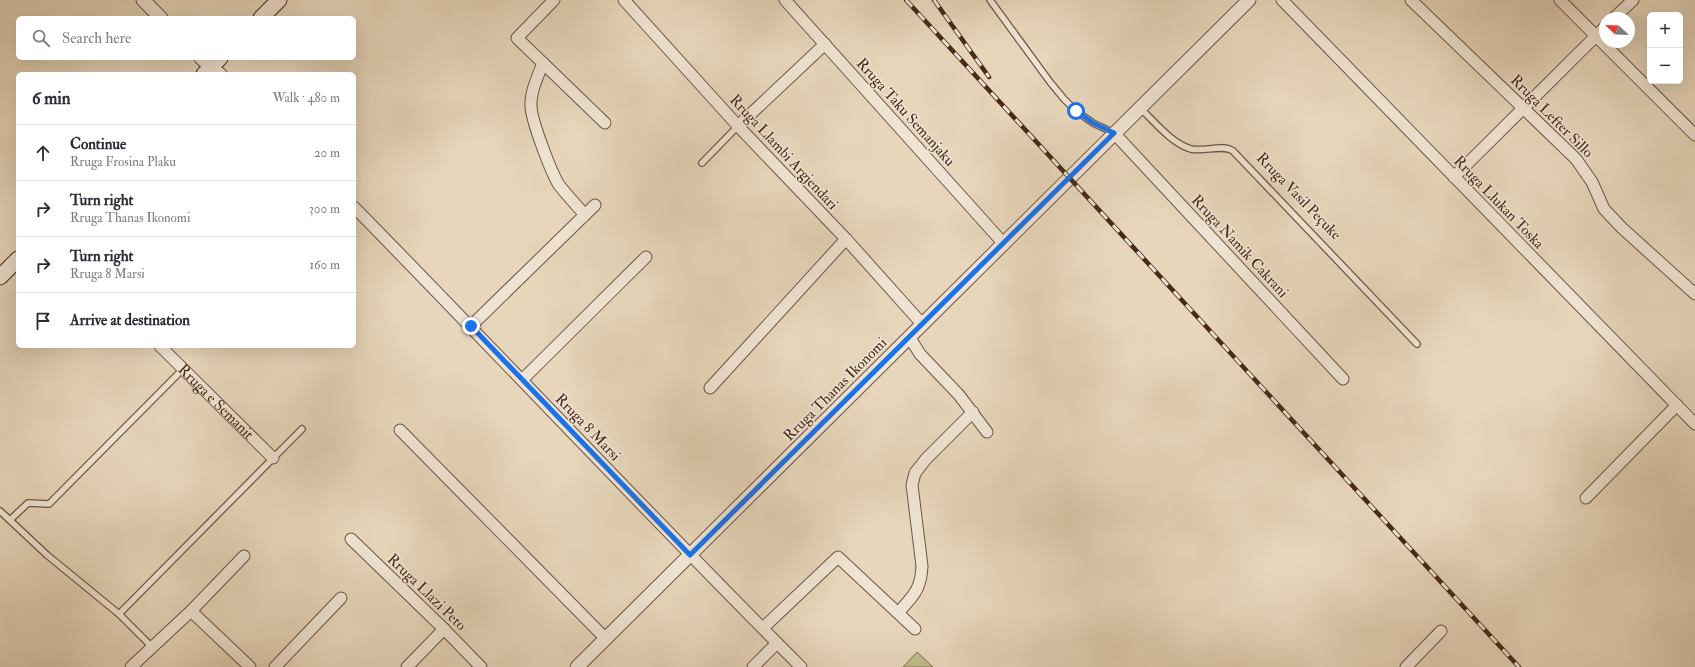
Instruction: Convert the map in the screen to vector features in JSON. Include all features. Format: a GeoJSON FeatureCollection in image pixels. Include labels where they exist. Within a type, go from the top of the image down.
{"type":"FeatureCollection","features":[{"type":"Feature","properties":{"kind":"main road"},"geometry":{"type":"LineString","coordinates":[[263,16],[279,0]]}},
{"type":"Feature","properties":{"kind":"main road"},"geometry":{"type":"LineString","coordinates":[[0,277],[16,261]]}},
{"type":"Feature","properties":{"kind":"street"},"geometry":{"type":"LineString","coordinates":[[143,0],[159,16]]}},
{"type":"Feature","properties":{"kind":"street"},"geometry":{"type":"LineString","coordinates":[[554,0],[517,38],[604,123]]}},
{"type":"Feature","properties":{"kind":"street","name":"Rruga Llambi Argjendari"},"geometry":{"type":"LineString","coordinates":[[624,0],[738,126],[846,240],[923,325]]}},
{"type":"Feature","properties":{"kind":"street","name":"Rruga Taku Semanjaku"},"geometry":{"type":"LineString","coordinates":[[785,0],[1004,244]]}},
{"type":"Feature","properties":{"kind":"street"},"geometry":{"type":"LineString","coordinates":[[1114,133],[1249,0]]}},
{"type":"Feature","properties":{"kind":"street","name":"Rruga Llukan Toska"},"geometry":{"type":"LineString","coordinates":[[1282,0],[1695,424]]}},
{"type":"Feature","properties":{"kind":"street","name":"Rruga Lefter Sillo"},"geometry":{"type":"LineString","coordinates":[[1411,0],[1576,159],[1585,170],[1598,192],[1604,209],[1622,228],[1695,294]]}},
{"type":"Feature","properties":{"kind":"street"},"geometry":{"type":"LineString","coordinates":[[1560,0],[1695,135]]}},
{"type":"Feature","properties":{"kind":"street"},"geometry":{"type":"LineString","coordinates":[[1620,12],[1633,0]]}},
{"type":"Feature","properties":{"kind":"street"},"geometry":{"type":"LineString","coordinates":[[1454,178],[1599,33]]}},
{"type":"Feature","properties":{"kind":"street"},"geometry":{"type":"LineString","coordinates":[[738,126],[825,44]]}},
{"type":"Feature","properties":{"kind":"street"},"geometry":{"type":"LineString","coordinates":[[543,63],[535,82],[531,106],[535,121],[546,154],[559,184],[585,215]]}},
{"type":"Feature","properties":{"kind":"street","name":"Rruga Thanas Ikonomi"},"geometry":{"type":"LineString","coordinates":[[577,667],[910,338],[1114,133]]}},
{"type":"Feature","properties":{"kind":"street","name":"Rruga Namik Cakrani"},"geometry":{"type":"LineString","coordinates":[[1114,133],[1343,379]]}},
{"type":"Feature","properties":{"kind":"street"},"geometry":{"type":"LineString","coordinates":[[471,326],[595,205]]}},
{"type":"Feature","properties":{"kind":"street","name":"Rruga 8 Marsi"},"geometry":{"type":"LineString","coordinates":[[356,210],[471,326],[690,555],[801,667]]}},
{"type":"Feature","properties":{"kind":"street"},"geometry":{"type":"LineString","coordinates":[[710,388],[846,240]]}},
{"type":"Feature","properties":{"kind":"street"},"geometry":{"type":"LineString","coordinates":[[522,380],[646,257]]}},
{"type":"Feature","properties":{"kind":"street"},"geometry":{"type":"LineString","coordinates":[[910,338],[920,354],[960,395],[987,432]]}},
{"type":"Feature","properties":{"kind":"street","name":"Rruga e Semanit"},"geometry":{"type":"LineString","coordinates":[[162,348],[273,458]]}},
{"type":"Feature","properties":{"kind":"street"},"geometry":{"type":"LineString","coordinates":[[1586,498],[1677,405]]}},
{"type":"Feature","properties":{"kind":"street"},"geometry":{"type":"LineString","coordinates":[[898,613],[916,592],[922,580],[922,566],[912,485],[915,473],[926,459],[973,412]]}},
{"type":"Feature","properties":{"kind":"street"},"geometry":{"type":"LineString","coordinates":[[400,430],[606,639]]}},
{"type":"Feature","properties":{"kind":"street","name":"Rruga Llazi Peto"},"geometry":{"type":"LineString","coordinates":[[351,539],[444,628],[481,667]]}},
{"type":"Feature","properties":{"kind":"street"},"geometry":{"type":"LineString","coordinates":[[135,664],[191,611],[244,556]]}},
{"type":"Feature","properties":{"kind":"street"},"geometry":{"type":"LineString","coordinates":[[763,628],[838,557],[915,629]]}},
{"type":"Feature","properties":{"kind":"street"},"geometry":{"type":"LineString","coordinates":[[275,667],[341,598]]}},
{"type":"Feature","properties":{"kind":"street"},"geometry":{"type":"LineString","coordinates":[[191,611],[250,667]]}},
{"type":"Feature","properties":{"kind":"street"},"geometry":{"type":"LineString","coordinates":[[407,667],[444,628]]}},
{"type":"Feature","properties":{"kind":"street"},"geometry":{"type":"LineString","coordinates":[[1406,667],[1442,631]]}},
{"type":"Feature","properties":{"kind":"street"},"geometry":{"type":"LineString","coordinates":[[753,667],[777,643]]}},
{"type":"Feature","properties":{"kind":"lane"},"geometry":{"type":"LineString","coordinates":[[990,0],[1064,99],[1076,111],[1093,123],[1114,133]]}},
{"type":"Feature","properties":{"kind":"lane","name":"Rruga Vasil Peçuke"},"geometry":{"type":"LineString","coordinates":[[1139,108],[1178,143],[1202,151],[1225,148],[1229,148],[1233,151],[1417,344]]}},
{"type":"Feature","properties":{"kind":"lane"},"geometry":{"type":"LineString","coordinates":[[702,163],[738,126]]}},
{"type":"Feature","properties":{"kind":"lane"},"geometry":{"type":"LineString","coordinates":[[10,520],[28,503],[49,504],[183,369]]}},
{"type":"Feature","properties":{"kind":"lane"},"geometry":{"type":"LineString","coordinates":[[119,614],[302,428]]}},
{"type":"Feature","properties":{"kind":"lane"},"geometry":{"type":"LineString","coordinates":[[0,511],[47,555],[119,614],[153,648]]}},
{"type":"Feature","properties":{"kind":"shaded area"},"geometry":{"type":"Polygon","coordinates":[[[917,652],[933,667],[903,667],[917,652]]]}},
{"type":"Feature","properties":{"kind":"railway"},"geometry":{"type":"LineString","coordinates":[[906,0],[1519,667]]}},
{"type":"Feature","properties":{"kind":"railway"},"geometry":{"type":"LineString","coordinates":[[934,0],[989,77]]}},
{"type":"Feature","properties":{"kind":"route"},"geometry":{"type":"LineString","coordinates":[[471,326],[690,555],[910,338],[1114,133],[1093,123],[1076,111]]}}]}
